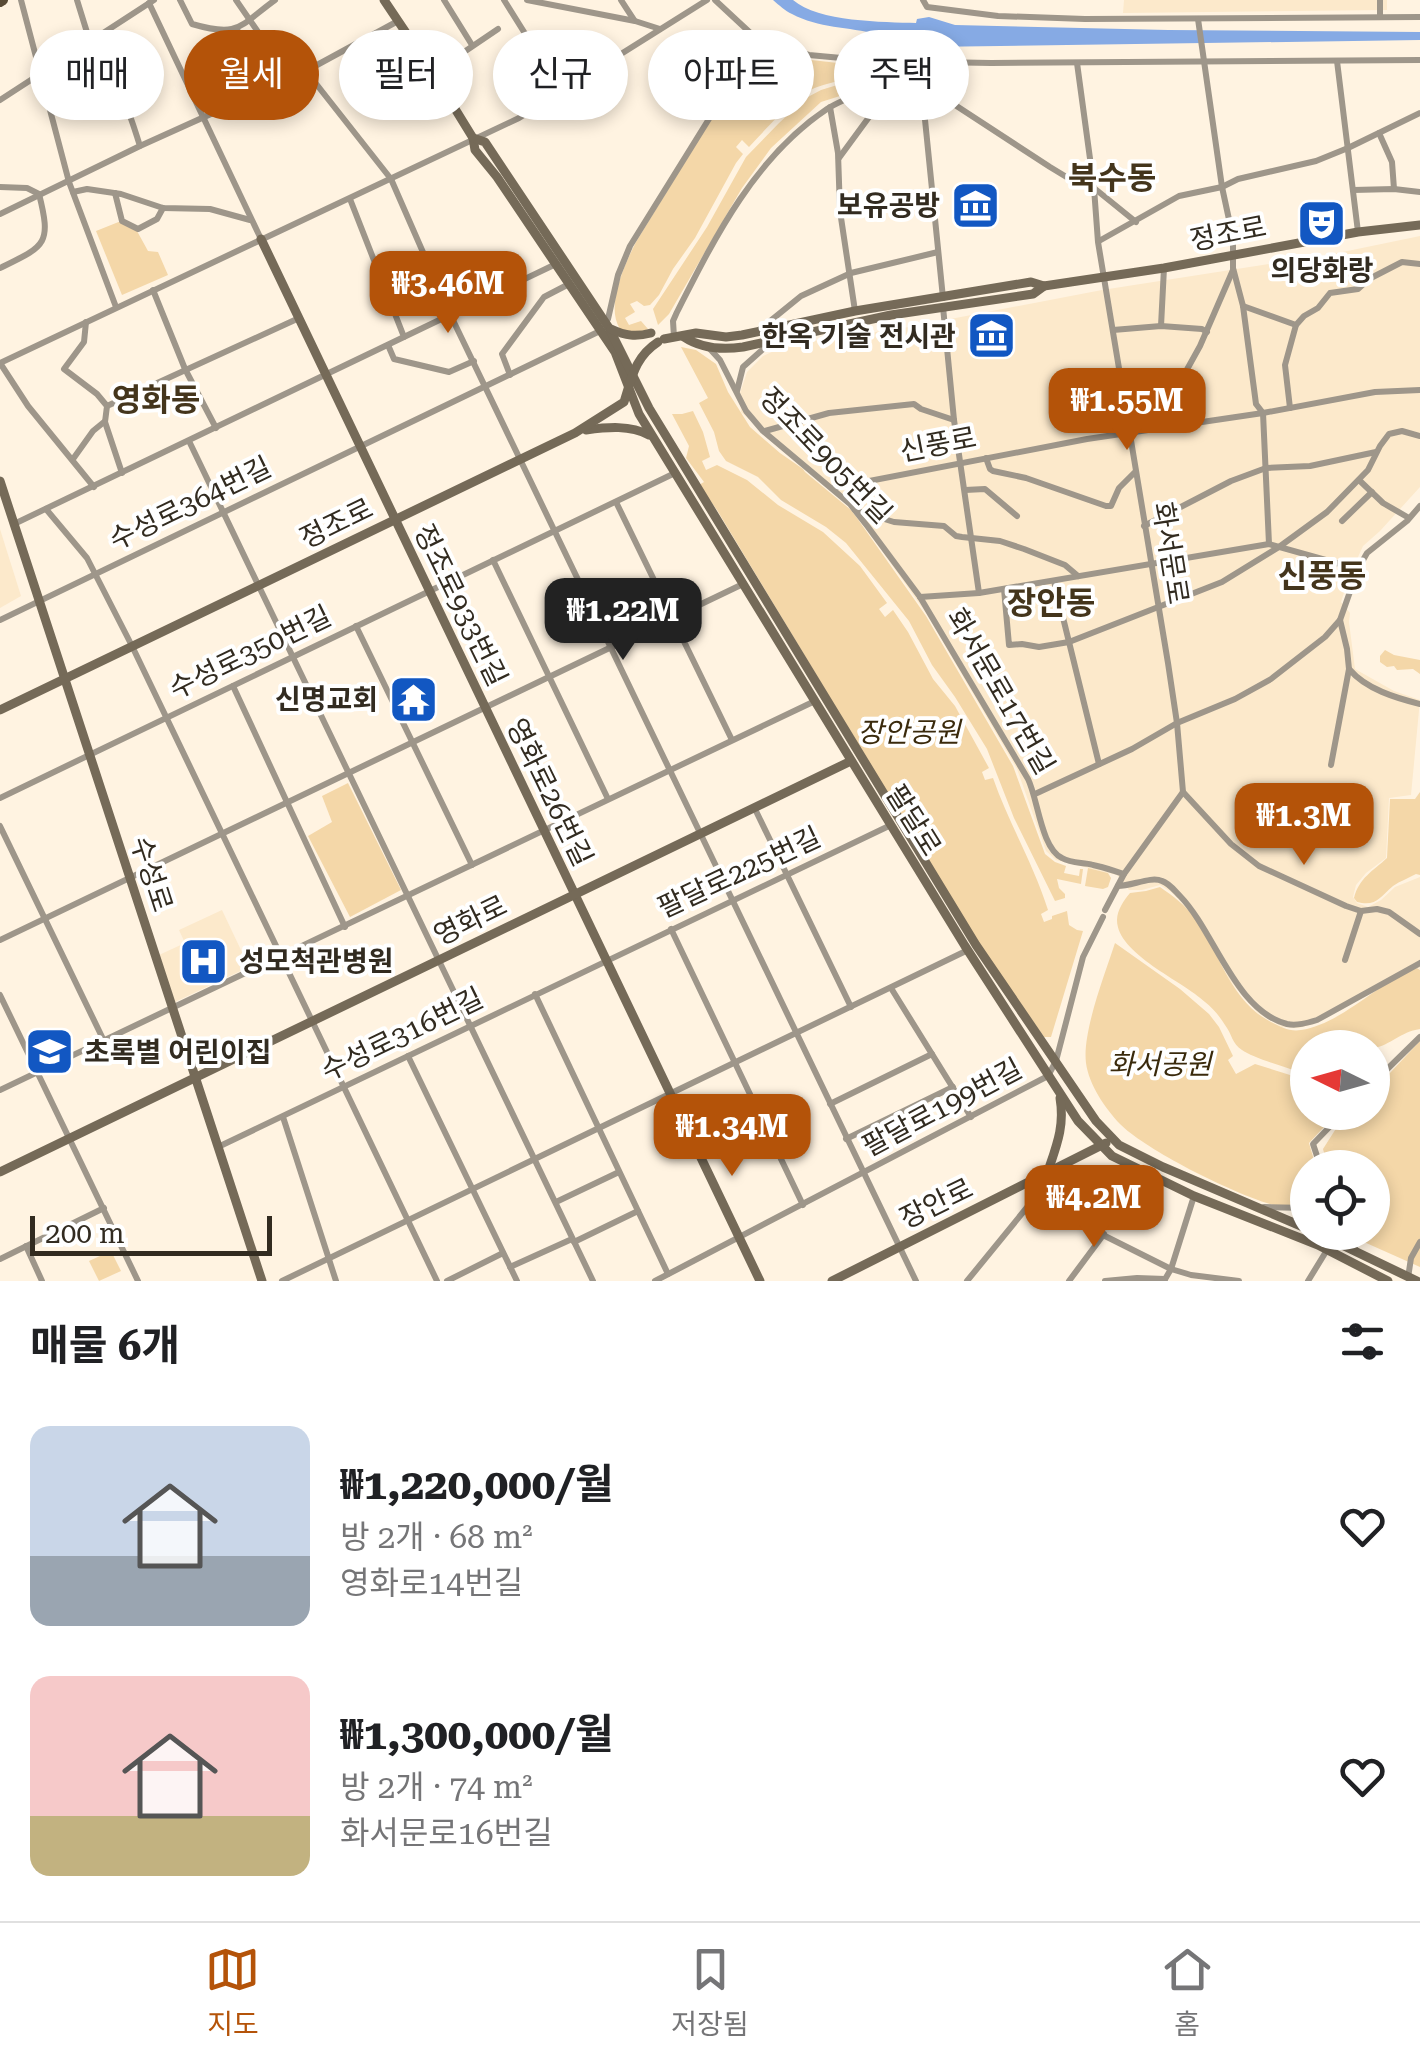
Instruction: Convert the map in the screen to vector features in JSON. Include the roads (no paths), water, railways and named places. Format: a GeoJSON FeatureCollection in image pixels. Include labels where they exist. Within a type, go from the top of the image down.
{"type":"FeatureCollection","features":[{"type":"Feature","properties":{"kind":"street"},"geometry":{"type":"LineString","coordinates":[[20,0],[30,35]]}},
{"type":"Feature","properties":{"kind":"street"},"geometry":{"type":"LineString","coordinates":[[78,0],[87,30]]}},
{"type":"Feature","properties":{"kind":"street"},"geometry":{"type":"LineString","coordinates":[[180,0],[192,24],[214,30],[236,28],[275,0]]}},
{"type":"Feature","properties":{"kind":"street"},"geometry":{"type":"LineString","coordinates":[[236,0],[257,30]]}},
{"type":"Feature","properties":{"kind":"street","name":"팔달로"},"geometry":{"type":"LineString","coordinates":[[384,0],[404,30]]}},
{"type":"Feature","properties":{"kind":"street"},"geometry":{"type":"LineString","coordinates":[[444,0],[463,30]]}},
{"type":"Feature","properties":{"kind":"street"},"geometry":{"type":"LineString","coordinates":[[504,0],[523,30]]}},
{"type":"Feature","properties":{"kind":"street"},"geometry":{"type":"LineString","coordinates":[[527,0],[569,4],[660,29]]}},
{"type":"Feature","properties":{"kind":"street"},"geometry":{"type":"LineString","coordinates":[[620,0],[635,21]]}},
{"type":"Feature","properties":{"kind":"street"},"geometry":{"type":"LineString","coordinates":[[628,49],[707,0]]}},
{"type":"Feature","properties":{"kind":"street"},"geometry":{"type":"LineString","coordinates":[[715,0],[747,30]]}},
{"type":"Feature","properties":{"kind":"street"},"geometry":{"type":"LineString","coordinates":[[923,0],[932,9],[1085,19],[1420,17]]}},
{"type":"Feature","properties":{"kind":"street"},"geometry":{"type":"LineString","coordinates":[[1380,0],[1380,16]]}},
{"type":"Feature","properties":{"kind":"street"},"geometry":{"type":"LineString","coordinates":[[109,30],[152,2],[184,75]]}},
{"type":"Feature","properties":{"kind":"street"},"geometry":{"type":"LineString","coordinates":[[1154,430],[1206,332],[1233,268],[1198,20]]}},
{"type":"Feature","properties":{"kind":"street"},"geometry":{"type":"LineString","coordinates":[[319,64],[398,21]]}},
{"type":"Feature","properties":{"kind":"street"},"geometry":{"type":"LineString","coordinates":[[473,44],[498,29]]}},
{"type":"Feature","properties":{"kind":"street"},"geometry":{"type":"LineString","coordinates":[[969,62],[1077,63],[1204,57],[1420,60]]}},
{"type":"Feature","properties":{"kind":"street"},"geometry":{"type":"LineString","coordinates":[[1337,61],[1358,232]]}},
{"type":"Feature","properties":{"kind":"street","name":"화서문로"},"geometry":{"type":"LineString","coordinates":[[1077,63],[1098,242],[1176,723],[1183,792]]}},
{"type":"Feature","properties":{"kind":"street"},"geometry":{"type":"LineString","coordinates":[[0,100],[30,81]]}},
{"type":"Feature","properties":{"kind":"street"},"geometry":{"type":"LineString","coordinates":[[319,93],[391,179],[450,314],[916,1281]]}},
{"type":"Feature","properties":{"kind":"street"},"geometry":{"type":"LineString","coordinates":[[629,388],[641,356],[666,337],[706,254],[742,196],[776,152],[834,105]]}},
{"type":"Feature","properties":{"kind":"street"},"geometry":{"type":"LineString","coordinates":[[830,107],[855,311]]}},
{"type":"Feature","properties":{"kind":"street"},"geometry":{"type":"LineString","coordinates":[[1098,242],[1179,196],[1316,161],[1420,113]]}},
{"type":"Feature","properties":{"kind":"street"},"geometry":{"type":"LineString","coordinates":[[969,116],[1078,184],[1094,188],[1136,222]]}},
{"type":"Feature","properties":{"kind":"street"},"geometry":{"type":"LineString","coordinates":[[53,120],[73,192],[116,307]]}},
{"type":"Feature","properties":{"kind":"street"},"geometry":{"type":"LineString","coordinates":[[131,120],[140,146]]}},
{"type":"Feature","properties":{"kind":"street"},"geometry":{"type":"LineString","coordinates":[[0,214],[198,120]]}},
{"type":"Feature","properties":{"kind":"street"},"geometry":{"type":"LineString","coordinates":[[204,120],[261,239]]}},
{"type":"Feature","properties":{"kind":"street","name":"팔달로"},"geometry":{"type":"LineString","coordinates":[[463,120],[474,138],[475,150],[604,327],[639,414],[851,762],[1078,1121],[1112,1156],[1194,1196],[1290,1235]]}},
{"type":"Feature","properties":{"kind":"street"},"geometry":{"type":"LineString","coordinates":[[94,486],[28,406],[0,363],[514,120]]}},
{"type":"Feature","properties":{"kind":"street"},"geometry":{"type":"LineString","coordinates":[[666,337],[624,336],[604,327],[630,246],[708,120]]}},
{"type":"Feature","properties":{"kind":"street"},"geometry":{"type":"LineString","coordinates":[[838,160],[867,120]]}},
{"type":"Feature","properties":{"kind":"street"},"geometry":{"type":"LineString","coordinates":[[928,120],[954,420],[980,594]]}},
{"type":"Feature","properties":{"kind":"street"},"geometry":{"type":"LineString","coordinates":[[1379,133],[1392,162],[1394,189]]}},
{"type":"Feature","properties":{"kind":"street","name":"팔달로"},"geometry":{"type":"LineString","coordinates":[[474,138],[485,142],[604,327],[648,408],[976,945],[1112,1139]]}},
{"type":"Feature","properties":{"kind":"street"},"geometry":{"type":"LineString","coordinates":[[0,187],[28,188],[39,194]]}},
{"type":"Feature","properties":{"kind":"street"},"geometry":{"type":"LineString","coordinates":[[1353,190],[1420,192]]}},
{"type":"Feature","properties":{"kind":"street"},"geometry":{"type":"LineString","coordinates":[[73,192],[114,193],[163,208],[210,209],[252,220]]}},
{"type":"Feature","properties":{"kind":"street"},"geometry":{"type":"LineString","coordinates":[[114,193],[122,221],[138,228],[157,219],[163,208]]}},
{"type":"Feature","properties":{"kind":"street"},"geometry":{"type":"LineString","coordinates":[[0,268],[36,250],[42,242],[46,232],[39,194]]}},
{"type":"Feature","properties":{"kind":"street"},"geometry":{"type":"LineString","coordinates":[[350,199],[404,337]]}},
{"type":"Feature","properties":{"kind":"street","name":"정조로"},"geometry":{"type":"LineString","coordinates":[[666,337],[726,350],[743,348],[1031,282],[1044,286],[1358,232],[1420,225]]}},
{"type":"Feature","properties":{"kind":"street","name":"정조로933번길"},"geometry":{"type":"LineString","coordinates":[[261,239],[486,709]]}},
{"type":"Feature","properties":{"kind":"street"},"geometry":{"type":"LineString","coordinates":[[758,331],[801,296],[851,274],[938,252]]}},
{"type":"Feature","properties":{"kind":"street"},"geometry":{"type":"LineString","coordinates":[[1290,408],[1285,365],[1296,325],[1304,316],[1330,294],[1358,290],[1369,279],[1402,262],[1420,264]]}},
{"type":"Feature","properties":{"kind":"street"},"geometry":{"type":"LineString","coordinates":[[14,524],[556,264]]}},
{"type":"Feature","properties":{"kind":"street"},"geometry":{"type":"LineString","coordinates":[[1161,326],[1164,268]]}},
{"type":"Feature","properties":{"kind":"street"},"geometry":{"type":"LineString","coordinates":[[1233,268],[1243,306],[1256,404],[1263,414],[1269,544]]}},
{"type":"Feature","properties":{"kind":"street"},"geometry":{"type":"LineString","coordinates":[[510,375],[502,354],[544,297],[569,284]]}},
{"type":"Feature","properties":{"kind":"street"},"geometry":{"type":"LineString","coordinates":[[153,290],[216,428]]}},
{"type":"Feature","properties":{"kind":"street","name":"정조로"},"geometry":{"type":"LineString","coordinates":[[666,337],[726,337],[855,311],[943,303]]}},
{"type":"Feature","properties":{"kind":"street"},"geometry":{"type":"LineString","coordinates":[[1243,306],[1296,325]]}},
{"type":"Feature","properties":{"kind":"street"},"geometry":{"type":"LineString","coordinates":[[107,406],[297,318]]}},
{"type":"Feature","properties":{"kind":"street"},"geometry":{"type":"LineString","coordinates":[[86,322],[84,342],[64,370],[107,406],[105,422],[122,473]]}},
{"type":"Feature","properties":{"kind":"street"},"geometry":{"type":"LineString","coordinates":[[1113,330],[1161,326],[1206,332]]}},
{"type":"Feature","properties":{"kind":"street","name":"수성로364번길"},"geometry":{"type":"LineString","coordinates":[[0,620],[604,327]]}},
{"type":"Feature","properties":{"kind":"street"},"geometry":{"type":"LineString","coordinates":[[736,392],[743,367],[775,339]]}},
{"type":"Feature","properties":{"kind":"street"},"geometry":{"type":"LineString","coordinates":[[388,345],[394,360],[449,372],[474,362]]}},
{"type":"Feature","properties":{"kind":"street","name":"정조로905번길"},"geometry":{"type":"LineString","coordinates":[[708,347],[720,360],[746,411],[855,510],[920,597]]}},
{"type":"Feature","properties":{"kind":"street","name":"정조로"},"geometry":{"type":"LineString","coordinates":[[0,710],[579,431],[624,402],[629,388]]}},
{"type":"Feature","properties":{"kind":"street","name":"신풍로"},"geometry":{"type":"LineString","coordinates":[[832,488],[1087,439],[1263,414],[1375,392],[1420,390]]}},
{"type":"Feature","properties":{"kind":"street"},"geometry":{"type":"LineString","coordinates":[[764,431],[829,413],[914,404],[954,420]]}},
{"type":"Feature","properties":{"kind":"street"},"geometry":{"type":"LineString","coordinates":[[73,459],[105,422]]}},
{"type":"Feature","properties":{"kind":"street"},"geometry":{"type":"LineString","coordinates":[[579,431],[608,426],[626,428],[645,432],[658,443]]}},
{"type":"Feature","properties":{"kind":"street"},"geometry":{"type":"LineString","coordinates":[[1004,589],[1009,645],[1039,647],[1068,642],[1222,582],[1280,547],[1327,512],[1368,470],[1389,434],[1402,431],[1420,436]]}},
{"type":"Feature","properties":{"kind":"street"},"geometry":{"type":"LineString","coordinates":[[189,441],[593,1281]]}},
{"type":"Feature","properties":{"kind":"street"},"geometry":{"type":"LineString","coordinates":[[1144,526],[1231,480],[1266,468],[1310,466],[1376,452]]}},
{"type":"Feature","properties":{"kind":"street"},"geometry":{"type":"LineString","coordinates":[[986,458],[990,470],[1026,478],[1100,505],[1111,506],[1119,488],[1135,472]]}},
{"type":"Feature","properties":{"kind":"street","name":"수성로350번길"},"geometry":{"type":"LineString","coordinates":[[0,798],[676,472]]}},
{"type":"Feature","properties":{"kind":"street"},"geometry":{"type":"LineString","coordinates":[[1359,480],[1384,503],[1409,518]]}},
{"type":"Feature","properties":{"kind":"street","name":"수성로"},"geometry":{"type":"LineString","coordinates":[[0,481],[262,1281]]}},
{"type":"Feature","properties":{"kind":"street"},"geometry":{"type":"LineString","coordinates":[[965,490],[985,488],[1017,516]]}},
{"type":"Feature","properties":{"kind":"street"},"geometry":{"type":"LineString","coordinates":[[1342,520],[1372,492]]}},
{"type":"Feature","properties":{"kind":"street"},"geometry":{"type":"LineString","coordinates":[[616,502],[732,740]]}},
{"type":"Feature","properties":{"kind":"street"},"geometry":{"type":"LineString","coordinates":[[1035,794],[1271,679],[1325,637],[1340,620],[1358,569],[1373,547],[1420,506]]}},
{"type":"Feature","properties":{"kind":"street"},"geometry":{"type":"LineString","coordinates":[[46,508],[87,558],[132,646],[437,1281]]}},
{"type":"Feature","properties":{"kind":"street"},"geometry":{"type":"LineString","coordinates":[[855,510],[894,522],[944,526],[956,536],[1000,541],[1065,565],[1078,577]]}},
{"type":"Feature","properties":{"kind":"street"},"geometry":{"type":"LineString","coordinates":[[920,597],[980,594],[1269,544],[1358,569]]}},
{"type":"Feature","properties":{"kind":"street"},"geometry":{"type":"LineString","coordinates":[[493,560],[608,799]]}},
{"type":"Feature","properties":{"kind":"street"},"geometry":{"type":"LineString","coordinates":[[1054,581],[1099,764]]}},
{"type":"Feature","properties":{"kind":"street"},"geometry":{"type":"LineString","coordinates":[[0,940],[744,583]]}},
{"type":"Feature","properties":{"kind":"street","name":"화서문로17번길"},"geometry":{"type":"LineString","coordinates":[[920,597],[1035,794],[1051,849],[1059,857],[1124,874]]}},
{"type":"Feature","properties":{"kind":"street"},"geometry":{"type":"LineString","coordinates":[[1331,765],[1349,669],[1340,620]]}},
{"type":"Feature","properties":{"kind":"street"},"geometry":{"type":"LineString","coordinates":[[356,626],[472,865]]}},
{"type":"Feature","properties":{"kind":"street"},"geometry":{"type":"LineString","coordinates":[[1349,669],[1371,686],[1420,704]]}},
{"type":"Feature","properties":{"kind":"street"},"geometry":{"type":"LineString","coordinates":[[233,686],[345,927]]}},
{"type":"Feature","properties":{"kind":"street"},"geometry":{"type":"LineString","coordinates":[[0,1090],[824,696]]}},
{"type":"Feature","properties":{"kind":"street","name":"영화로26번길"},"geometry":{"type":"LineString","coordinates":[[486,709],[760,1281]]}},
{"type":"Feature","properties":{"kind":"street","name":"영화로"},"geometry":{"type":"LineString","coordinates":[[0,1172],[851,762]]}},
{"type":"Feature","properties":{"kind":"street"},"geometry":{"type":"LineString","coordinates":[[1048,1076],[1056,1061],[1083,957],[1124,874],[1183,792],[1231,844],[1259,866],[1346,906],[1390,912],[1420,934]]}},
{"type":"Feature","properties":{"kind":"street"},"geometry":{"type":"LineString","coordinates":[[755,809],[851,1007]]}},
{"type":"Feature","properties":{"kind":"street","name":"팔달로225번길"},"geometry":{"type":"LineString","coordinates":[[606,961],[891,825]]}},
{"type":"Feature","properties":{"kind":"street"},"geometry":{"type":"LineString","coordinates":[[0,826],[3,842],[45,918],[104,1041]]}},
{"type":"Feature","properties":{"kind":"street"},"geometry":{"type":"LineString","coordinates":[[1118,886],[1148,880],[1161,880],[1170,886],[1194,912],[1242,992],[1266,1014],[1288,1024],[1317,1020],[1420,963]]}},
{"type":"Feature","properties":{"kind":"street"},"geometry":{"type":"LineString","coordinates":[[1345,960],[1361,910]]}},
{"type":"Feature","properties":{"kind":"street"},"geometry":{"type":"LineString","coordinates":[[671,930],[803,1205]]}},
{"type":"Feature","properties":{"kind":"street"},"geometry":{"type":"LineString","coordinates":[[282,1281],[968,950]]}},
{"type":"Feature","properties":{"kind":"street","name":"수성로316번길"},"geometry":{"type":"LineString","coordinates":[[217,1147],[606,961]]}},
{"type":"Feature","properties":{"kind":"street"},"geometry":{"type":"LineString","coordinates":[[891,988],[971,1117]]}},
{"type":"Feature","properties":{"kind":"street"},"geometry":{"type":"LineString","coordinates":[[536,994],[668,1274]]}},
{"type":"Feature","properties":{"kind":"street"},"geometry":{"type":"LineString","coordinates":[[0,995],[138,1281]]}},
{"type":"Feature","properties":{"kind":"street"},"geometry":{"type":"LineString","coordinates":[[1390,1066],[1420,1037]]}},
{"type":"Feature","properties":{"kind":"street"},"geometry":{"type":"LineString","coordinates":[[830,1104],[932,1054]]}},
{"type":"Feature","properties":{"kind":"street"},"geometry":{"type":"LineString","coordinates":[[408,1056],[517,1281]]}},
{"type":"Feature","properties":{"kind":"street","name":"팔달로199번길"},"geometry":{"type":"LineString","coordinates":[[655,1281],[1048,1076]]}},
{"type":"Feature","properties":{"kind":"street"},"geometry":{"type":"LineString","coordinates":[[846,1139],[952,1087]]}},
{"type":"Feature","properties":{"kind":"street"},"geometry":{"type":"LineString","coordinates":[[967,1281],[1033,1200],[1048,1174],[1063,1118],[1060,1093]]}},
{"type":"Feature","properties":{"kind":"street"},"geometry":{"type":"LineString","coordinates":[[283,1117],[336,1281]]}},
{"type":"Feature","properties":{"kind":"street"},"geometry":{"type":"LineString","coordinates":[[1316,1150],[1314,1144],[1327,1130]]}},
{"type":"Feature","properties":{"kind":"street"},"geometry":{"type":"LineString","coordinates":[[1112,1139],[1162,1167],[1290,1222]]}},
{"type":"Feature","properties":{"kind":"street","name":"장안로"},"geometry":{"type":"LineString","coordinates":[[832,1281],[1112,1139]]}},
{"type":"Feature","properties":{"kind":"street"},"geometry":{"type":"LineString","coordinates":[[556,1202],[619,1172]]}},
{"type":"Feature","properties":{"kind":"street"},"geometry":{"type":"LineString","coordinates":[[1048,1174],[1124,1173],[1160,1180]]}},
{"type":"Feature","properties":{"kind":"street"},"geometry":{"type":"LineString","coordinates":[[1105,1281],[1164,1280],[1194,1196]]}},
{"type":"Feature","properties":{"kind":"street"},"geometry":{"type":"LineString","coordinates":[[1033,1200],[1171,1269],[1239,1281]]}},
{"type":"Feature","properties":{"kind":"street"},"geometry":{"type":"LineString","coordinates":[[0,1259],[104,1208]]}},
{"type":"Feature","properties":{"kind":"street"},"geometry":{"type":"LineString","coordinates":[[1256,1208],[1290,1208]]}},
{"type":"Feature","properties":{"kind":"street"},"geometry":{"type":"LineString","coordinates":[[510,1268],[638,1211]]}},
{"type":"Feature","properties":{"kind":"street"},"geometry":{"type":"LineString","coordinates":[[1086,1281],[1070,1279],[1104,1234]]}},
{"type":"Feature","properties":{"kind":"street"},"geometry":{"type":"LineString","coordinates":[[1413,1278],[1411,1258],[1420,1242]]}},
{"type":"Feature","properties":{"kind":"street"},"geometry":{"type":"LineString","coordinates":[[26,1246],[42,1281]]}},
{"type":"Feature","properties":{"kind":"street"},"geometry":{"type":"LineString","coordinates":[[1308,1281],[1327,1250]]}},
{"type":"Feature","properties":{"kind":"street","name":"팔달로"},"geometry":{"type":"LineString","coordinates":[[1327,1250],[1388,1281]]}},
{"type":"Feature","properties":{"kind":"street"},"geometry":{"type":"LineString","coordinates":[[1356,1251],[1413,1278]]}},
{"type":"Feature","properties":{"kind":"street"},"geometry":{"type":"LineString","coordinates":[[447,1281],[503,1253]]}},
{"type":"Feature","properties":{"kind":"water"},"geometry":{"type":"Polygon","coordinates":[[[773,0],[793,0],[818,13],[870,21],[916,23],[917,19],[929,17],[955,25],[1420,32],[1420,40],[969,46],[969,30],[855,30],[789,13],[773,0]]]}},
{"type":"Feature","properties":{"kind":"place","name":"보유공방"},"geometry":{"type":"Point","coordinates":[975,205]}},
{"type":"Feature","properties":{"kind":"place","name":"의당화랑"},"geometry":{"type":"Point","coordinates":[1322,223]}},
{"type":"Feature","properties":{"kind":"place","name":"한옥 기술 전시관"},"geometry":{"type":"Point","coordinates":[991,336]}},
{"type":"Feature","properties":{"kind":"place","name":"신명교회"},"geometry":{"type":"Point","coordinates":[413,699]}},
{"type":"Feature","properties":{"kind":"place","name":"성모척관병원"},"geometry":{"type":"Point","coordinates":[204,961]}},
{"type":"Feature","properties":{"kind":"place","name":"초록별 어린이집"},"geometry":{"type":"Point","coordinates":[49,1052]}},
{"type":"Feature","properties":{"kind":"district","name":"북수동"},"geometry":{"type":"Point","coordinates":[1112,178]}},
{"type":"Feature","properties":{"kind":"district","name":"영화동"},"geometry":{"type":"Point","coordinates":[156,400]}},
{"type":"Feature","properties":{"kind":"district","name":"신풍동"},"geometry":{"type":"Point","coordinates":[1322,576]}},
{"type":"Feature","properties":{"kind":"district","name":"장안동"},"geometry":{"type":"Point","coordinates":[1051,603]}},
{"type":"Feature","properties":{"kind":"park label","name":"장안공원"},"geometry":{"type":"Point","coordinates":[909,732]}},
{"type":"Feature","properties":{"kind":"park label","name":"화서공원"},"geometry":{"type":"Point","coordinates":[1160,1064]}}]}
